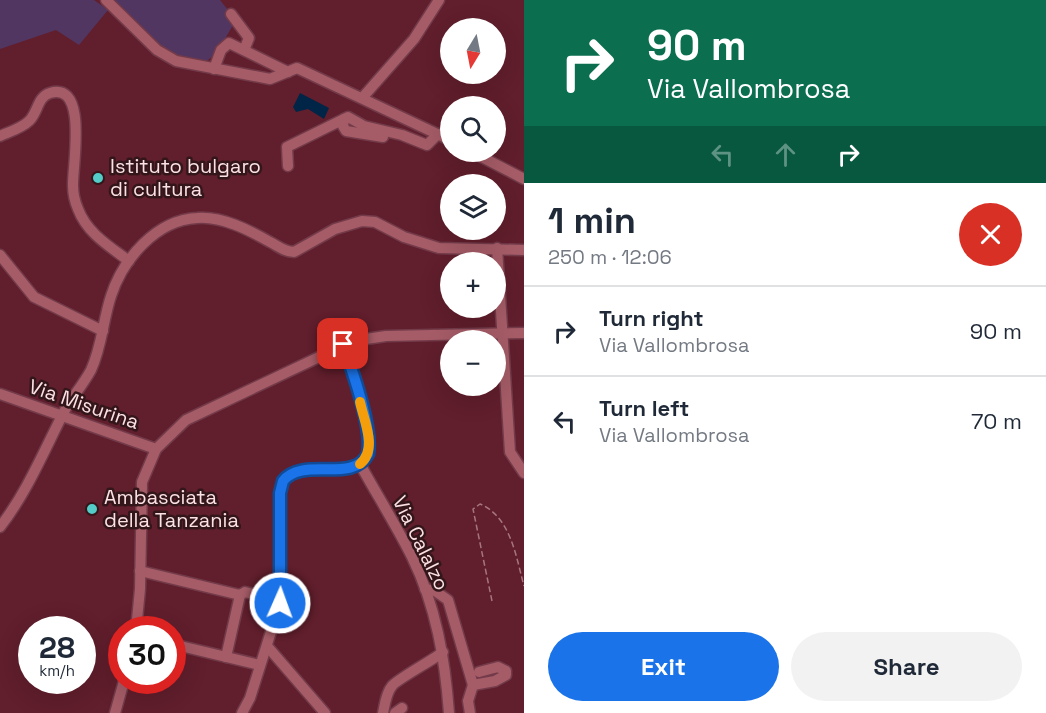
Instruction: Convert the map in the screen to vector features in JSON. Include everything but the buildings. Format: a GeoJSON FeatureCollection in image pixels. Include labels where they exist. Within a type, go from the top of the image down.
{"type":"FeatureCollection","features":[{"type":"Feature","properties":{"kind":"street"},"geometry":{"type":"LineString","coordinates":[[106,0],[157,50],[176,61],[270,79],[292,70]]}},
{"type":"Feature","properties":{"kind":"street"},"geometry":{"type":"LineString","coordinates":[[363,98],[414,39],[440,0]]}},
{"type":"Feature","properties":{"kind":"street"},"geometry":{"type":"LineString","coordinates":[[231,14],[249,38],[244,50]]}},
{"type":"Feature","properties":{"kind":"street"},"geometry":{"type":"LineString","coordinates":[[214,69],[225,44],[229,43],[363,98],[438,134],[427,145],[421,145],[402,135],[364,126],[351,117],[287,147],[288,166]]}},
{"type":"Feature","properties":{"kind":"street"},"geometry":{"type":"LineString","coordinates":[[0,136],[27,123],[40,100],[48,93],[61,93],[68,97],[76,114],[73,187],[78,209],[96,236],[129,261]]}},
{"type":"Feature","properties":{"kind":"street"},"geometry":{"type":"LineString","coordinates":[[344,119],[343,126],[346,131],[392,139]]}},
{"type":"Feature","properties":{"kind":"street"},"geometry":{"type":"LineString","coordinates":[[491,162],[524,179]]}},
{"type":"Feature","properties":{"kind":"street"},"geometry":{"type":"LineString","coordinates":[[0,527],[24,494],[63,416],[93,365],[111,294],[129,261],[148,239],[164,228],[186,219],[201,217],[236,225],[290,252],[298,251],[342,226],[362,221],[375,222],[404,237],[439,248],[524,250]]}},
{"type":"Feature","properties":{"kind":"street"},"geometry":{"type":"LineString","coordinates":[[497,248],[502,330]]}},
{"type":"Feature","properties":{"kind":"street"},"geometry":{"type":"LineString","coordinates":[[0,255],[34,297],[103,331]]}},
{"type":"Feature","properties":{"kind":"street"},"geometry":{"type":"LineString","coordinates":[[506,334],[524,333]]}},
{"type":"Feature","properties":{"kind":"street"},"geometry":{"type":"LineString","coordinates":[[137,616],[141,489],[156,449],[170,433],[196,414],[343,344],[380,336],[440,335]]}},
{"type":"Feature","properties":{"kind":"street"},"geometry":{"type":"LineString","coordinates":[[242,713],[250,698],[280,600],[280,493],[283,481],[298,471],[360,464],[367,457],[369,444],[359,396],[343,344]]}},
{"type":"Feature","properties":{"kind":"street"},"geometry":{"type":"LineString","coordinates":[[506,393],[510,452],[524,473]]}},
{"type":"Feature","properties":{"kind":"street","name":"Via Misurina"},"geometry":{"type":"LineString","coordinates":[[0,394],[156,449]]}},
{"type":"Feature","properties":{"kind":"street","name":"Via Calalzo"},"geometry":{"type":"LineString","coordinates":[[360,464],[412,558],[425,589],[443,652],[449,713]]}},
{"type":"Feature","properties":{"kind":"street"},"geometry":{"type":"LineString","coordinates":[[140,571],[240,595],[245,592],[280,600]]}},
{"type":"Feature","properties":{"kind":"street"},"geometry":{"type":"LineString","coordinates":[[425,589],[444,595],[448,600],[473,685],[468,701],[471,713]]}},
{"type":"Feature","properties":{"kind":"street"},"geometry":{"type":"LineString","coordinates":[[226,657],[240,595]]}},
{"type":"Feature","properties":{"kind":"street"},"geometry":{"type":"LineString","coordinates":[[267,646],[325,713]]}},
{"type":"Feature","properties":{"kind":"street"},"geometry":{"type":"LineString","coordinates":[[186,647],[260,666]]}},
{"type":"Feature","properties":{"kind":"street"},"geometry":{"type":"LineString","coordinates":[[383,713],[390,688],[394,683],[425,666],[443,652]]}},
{"type":"Feature","properties":{"kind":"street"},"geometry":{"type":"LineString","coordinates":[[473,685],[495,681],[506,675],[506,671],[498,668],[479,672]]}},
{"type":"Feature","properties":{"kind":"street"},"geometry":{"type":"LineString","coordinates":[[115,713],[120,694]]}},
{"type":"Feature","properties":{"kind":"path"},"geometry":{"type":"LineString","coordinates":[[492,601],[473,508],[480,504],[488,507],[509,533],[524,586]]}},
{"type":"Feature","properties":{"kind":"shaded area"},"geometry":{"type":"Polygon","coordinates":[[[0,0],[94,0],[108,10],[79,45],[56,30],[0,49],[0,0]]]}},
{"type":"Feature","properties":{"kind":"shaded area"},"geometry":{"type":"Polygon","coordinates":[[[102,0],[220,0],[236,20],[216,54],[201,65],[166,51],[102,0]]]}},
{"type":"Feature","properties":{"kind":"water"},"geometry":{"type":"Polygon","coordinates":[[[300,93],[329,108],[324,119],[308,109],[296,112],[293,107],[300,93]]]}},
{"type":"Feature","properties":{"kind":"slow traffic"},"geometry":{"type":"LineString","coordinates":[[360,402],[369,451],[366,459],[360,464]]}},
{"type":"Feature","properties":{"kind":"place","name":"Istituto bulgaro di cultura"},"geometry":{"type":"Point","coordinates":[98,178]}},
{"type":"Feature","properties":{"kind":"place","name":"Ambasciata della Tanzania"},"geometry":{"type":"Point","coordinates":[92,509]}},
{"type":"Feature","properties":{"kind":"route"},"geometry":{"type":"LineString","coordinates":[[280,603],[280,493],[283,481],[287,476],[298,471],[356,466],[366,459],[369,451],[359,396],[343,344]]}}]}
